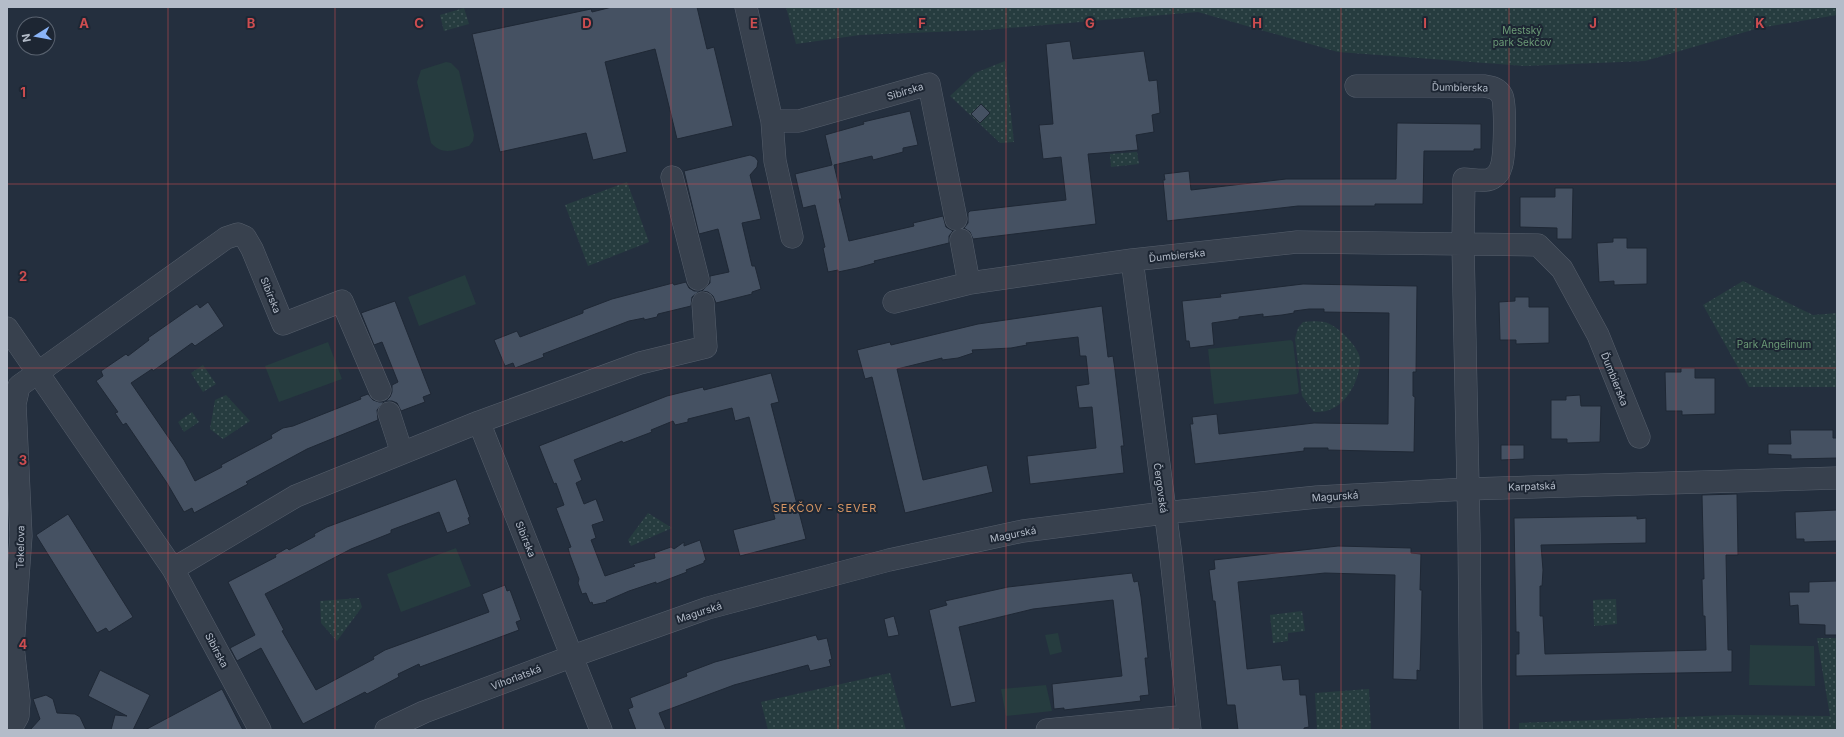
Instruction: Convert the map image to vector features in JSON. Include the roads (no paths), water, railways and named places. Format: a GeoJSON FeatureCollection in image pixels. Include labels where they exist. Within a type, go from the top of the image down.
{"type":"FeatureCollection","features":[{"type":"Feature","properties":{"kind":"street"},"geometry":{"type":"LineString","coordinates":[[746,7],[772,121],[775,161],[792,234]]}},
{"type":"Feature","properties":{"kind":"street","name":"Sibírska"},"geometry":{"type":"LineString","coordinates":[[772,121],[799,121],[929,84],[956,219]]}},
{"type":"Feature","properties":{"kind":"street","name":"Ďumbierska"},"geometry":{"type":"LineString","coordinates":[[1356,86],[1484,86],[1493,88],[1502,95],[1504,146],[1501,168],[1496,176],[1489,180],[1464,179],[1463,244],[1468,489]]}},
{"type":"Feature","properties":{"kind":"street"},"geometry":{"type":"LineString","coordinates":[[672,177],[698,279]]}},
{"type":"Feature","properties":{"kind":"street","name":"Sibírska"},"geometry":{"type":"LineString","coordinates":[[177,272],[231,235],[238,234],[245,238],[255,255],[283,324],[342,301],[380,390]]}},
{"type":"Feature","properties":{"kind":"street"},"geometry":{"type":"LineString","coordinates":[[961,240],[969,283]]}},
{"type":"Feature","properties":{"kind":"street","name":"Ďumbierska"},"geometry":{"type":"LineString","coordinates":[[894,302],[969,283],[1132,260],[1297,242],[1538,245],[1562,269],[1598,335],[1639,438]]}},
{"type":"Feature","properties":{"kind":"street","name":"Čergovská"},"geometry":{"type":"LineString","coordinates":[[1048,730],[1189,723],[1132,260]]}},
{"type":"Feature","properties":{"kind":"street","name":"Tekeľova"},"geometry":{"type":"LineString","coordinates":[[10,730],[18,716],[19,701],[13,646],[21,536],[19,468],[14,404],[19,386],[177,272]]}},
{"type":"Feature","properties":{"kind":"street"},"geometry":{"type":"LineString","coordinates":[[173,569],[296,496],[479,422],[640,363],[706,347],[703,303]]}},
{"type":"Feature","properties":{"kind":"street","name":"Sibírska"},"geometry":{"type":"LineString","coordinates":[[7,328],[173,569],[260,730]]}},
{"type":"Feature","properties":{"kind":"street"},"geometry":{"type":"LineString","coordinates":[[389,413],[402,453]]}},
{"type":"Feature","properties":{"kind":"street","name":"Sibírska"},"geometry":{"type":"LineString","coordinates":[[479,422],[573,656]]}},
{"type":"Feature","properties":{"kind":"street","name":"Karpatská"},"geometry":{"type":"LineString","coordinates":[[1468,489],[1837,478]]}},
{"type":"Feature","properties":{"kind":"street"},"geometry":{"type":"LineString","coordinates":[[1468,489],[1471,730]]}},
{"type":"Feature","properties":{"kind":"street","name":"Magurská"},"geometry":{"type":"LineString","coordinates":[[573,656],[708,608],[888,560],[1023,531],[1164,513],[1316,497],[1468,489]]}},
{"type":"Feature","properties":{"kind":"street"},"geometry":{"type":"LineString","coordinates":[[573,656],[601,730]]}},
{"type":"Feature","properties":{"kind":"street","name":"Vihorlatská"},"geometry":{"type":"LineString","coordinates":[[386,730],[424,712],[573,656]]}},
{"type":"Feature","properties":{"kind":"district","name":"SEKČOV - SEVER"},"geometry":{"type":"Point","coordinates":[825,508]}},
{"type":"Feature","properties":{"kind":"park label","name":"Mestský park Sekčov"},"geometry":{"type":"Point","coordinates":[1522,36]}},
{"type":"Feature","properties":{"kind":"park label","name":"Park Angelinum"},"geometry":{"type":"Point","coordinates":[1774,344]}}]}
